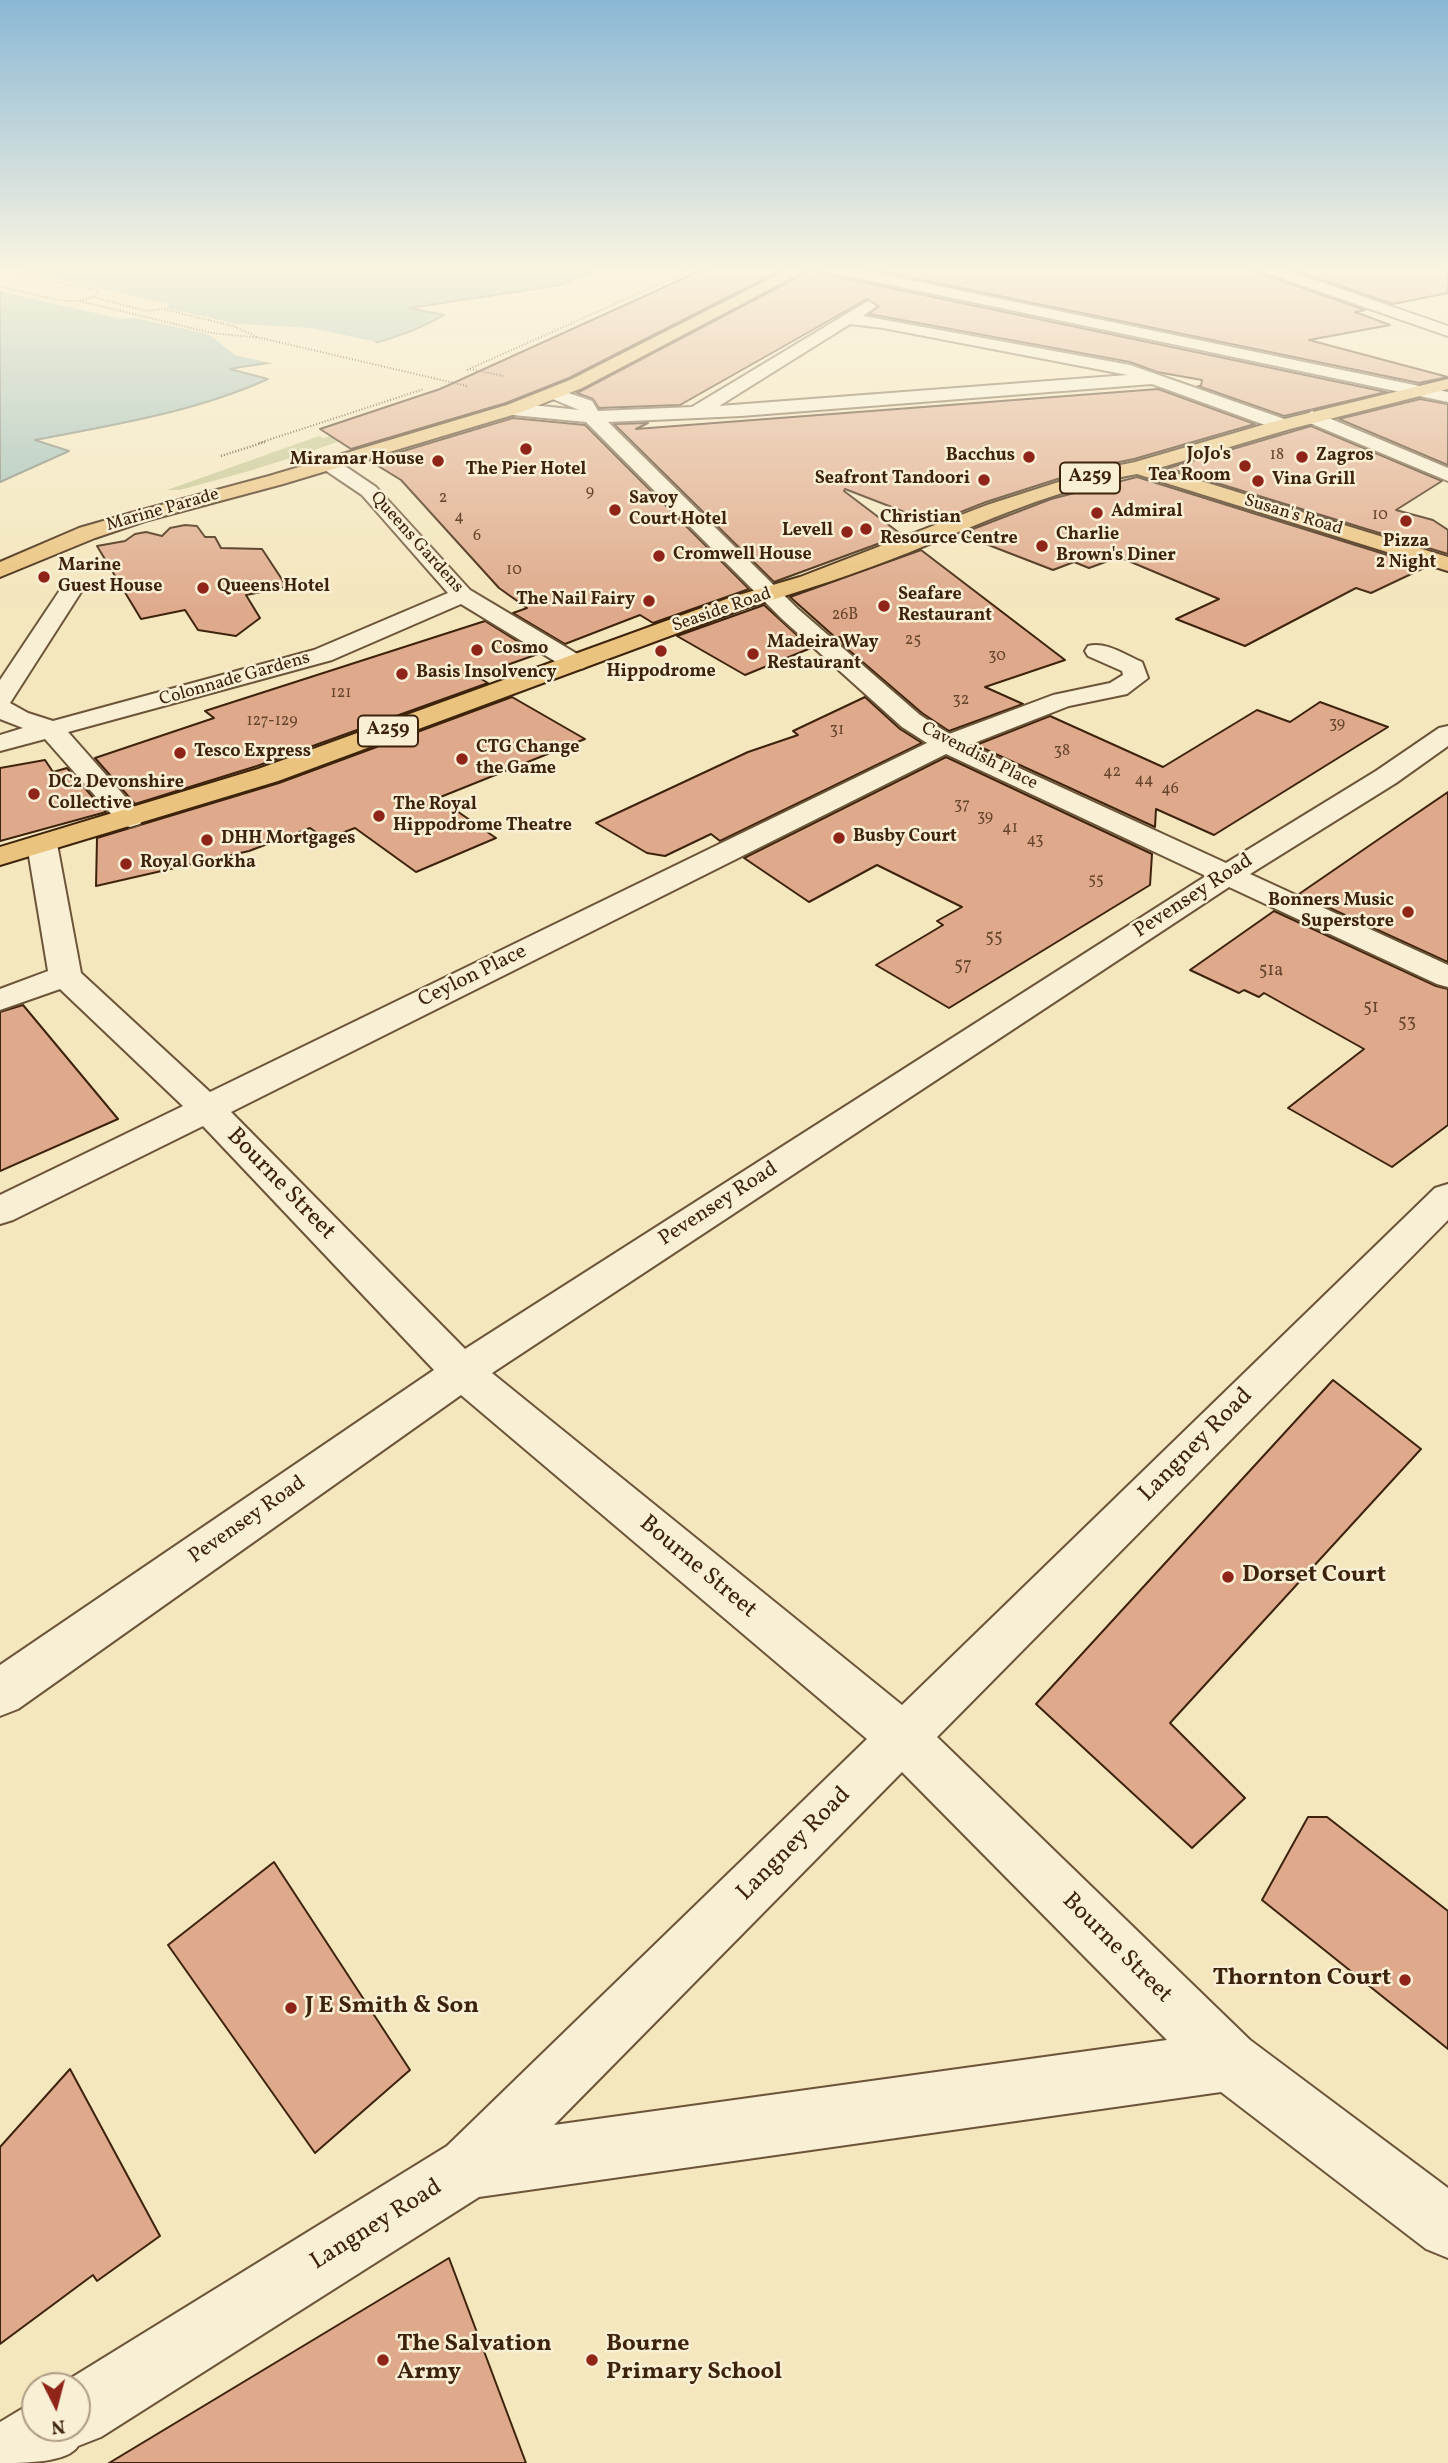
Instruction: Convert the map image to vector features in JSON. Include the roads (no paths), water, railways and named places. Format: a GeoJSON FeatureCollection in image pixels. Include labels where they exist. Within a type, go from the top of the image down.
{"type":"FeatureCollection","features":[{"type":"Feature","properties":{"kind":"main road","name":"Marine Parade"},"geometry":{"type":"LineString","coordinates":[[0,570],[86,534],[513,409],[578,381]]}},
{"type":"Feature","properties":{"kind":"main road","name":"Seaside Road"},"geometry":{"type":"LineString","coordinates":[[21,850],[268,775],[740,602],[772,594],[902,547],[994,509],[1103,474],[1138,468],[1312,417],[1448,384]]}},
{"type":"Feature","properties":{"kind":"main road","name":"Susan's Road"},"geometry":{"type":"LineString","coordinates":[[1138,468],[1448,564]]}},
{"type":"Feature","properties":{"kind":"street"},"geometry":{"type":"LineString","coordinates":[[698,411],[750,381]]}},
{"type":"Feature","properties":{"kind":"street"},"geometry":{"type":"LineString","coordinates":[[513,409],[593,417],[741,410],[1124,381]]}},
{"type":"Feature","properties":{"kind":"street"},"geometry":{"type":"LineString","coordinates":[[1156,381],[1283,425]]}},
{"type":"Feature","properties":{"kind":"street"},"geometry":{"type":"LineString","coordinates":[[1366,381],[1448,397]]}},
{"type":"Feature","properties":{"kind":"street","name":"Cavendish Place"},"geometry":{"type":"LineString","coordinates":[[554,393],[586,405],[593,417],[790,614],[911,721],[946,744],[1448,977]]}},
{"type":"Feature","properties":{"kind":"street"},"geometry":{"type":"LineString","coordinates":[[1312,417],[1448,475]]}},
{"type":"Feature","properties":{"kind":"street","name":"Queens Gardens"},"geometry":{"type":"LineString","coordinates":[[329,464],[369,491],[462,596],[575,663]]}},
{"type":"Feature","properties":{"kind":"street"},"geometry":{"type":"LineString","coordinates":[[0,699],[72,589]]}},
{"type":"Feature","properties":{"kind":"street","name":"Colonnade Gardens"},"geometry":{"type":"LineString","coordinates":[[0,743],[323,655],[462,596]]}},
{"type":"Feature","properties":{"kind":"street","name":"Ceylon Place"},"geometry":{"type":"LineString","coordinates":[[0,1212],[946,744],[1062,700],[1118,689],[1136,678],[1133,667],[1097,651]]}},
{"type":"Feature","properties":{"kind":"street"},"geometry":{"type":"LineString","coordinates":[[0,708],[19,719],[51,728],[130,818]]}},
{"type":"Feature","properties":{"kind":"street","name":"Pevensey Road"},"geometry":{"type":"LineString","coordinates":[[0,1693],[462,1372],[1227,875],[1386,777],[1448,734]]}},
{"type":"Feature","properties":{"kind":"street"},"geometry":{"type":"LineString","coordinates":[[0,1000],[65,976],[21,850]]}},
{"type":"Feature","properties":{"kind":"street","name":"Bourne Street"},"geometry":{"type":"LineString","coordinates":[[65,976],[206,1108],[462,1372],[903,1738],[1229,2061],[1448,2227]]}},
{"type":"Feature","properties":{"kind":"street","name":"Langney Road"},"geometry":{"type":"LineString","coordinates":[[91,2404],[469,2168],[1448,1197]]}},
{"type":"Feature","properties":{"kind":"street"},"geometry":{"type":"LineString","coordinates":[[469,2168],[1229,2061]]}},
{"type":"Feature","properties":{"kind":"street"},"geometry":{"type":"LineString","coordinates":[[0,2460],[29,2442]]}},
{"type":"Feature","properties":{"kind":"water"},"geometry":{"type":"Polygon","coordinates":[[[0,381],[263,381],[183,409],[35,440],[69,451],[0,482],[0,381]]]}},
{"type":"Feature","properties":{"kind":"place","name":"The Pier Hotel"},"geometry":{"type":"Point","coordinates":[526,449]}},
{"type":"Feature","properties":{"kind":"place","name":"Bacchus"},"geometry":{"type":"Point","coordinates":[1029,457]}},
{"type":"Feature","properties":{"kind":"place","name":"Zagros"},"geometry":{"type":"Point","coordinates":[1302,457]}},
{"type":"Feature","properties":{"kind":"place","name":"Miramar House"},"geometry":{"type":"Point","coordinates":[438,461]}},
{"type":"Feature","properties":{"kind":"place","name":"JoJo's Tea Room"},"geometry":{"type":"Point","coordinates":[1245,466]}},
{"type":"Feature","properties":{"kind":"place","name":"Seafront Tandoori"},"geometry":{"type":"Point","coordinates":[984,480]}},
{"type":"Feature","properties":{"kind":"place","name":"Vina Grill"},"geometry":{"type":"Point","coordinates":[1258,481]}},
{"type":"Feature","properties":{"kind":"place","name":"Savoy Court Hotel"},"geometry":{"type":"Point","coordinates":[615,510]}},
{"type":"Feature","properties":{"kind":"place","name":"Admiral"},"geometry":{"type":"Point","coordinates":[1097,513]}},
{"type":"Feature","properties":{"kind":"place","name":"Pizza 2 Night"},"geometry":{"type":"Point","coordinates":[1406,521]}},
{"type":"Feature","properties":{"kind":"place","name":"Christian Resource Centre"},"geometry":{"type":"Point","coordinates":[866,529]}},
{"type":"Feature","properties":{"kind":"place","name":"Levell"},"geometry":{"type":"Point","coordinates":[847,532]}},
{"type":"Feature","properties":{"kind":"place","name":"Charlie Brown's Diner"},"geometry":{"type":"Point","coordinates":[1042,546]}},
{"type":"Feature","properties":{"kind":"place","name":"Cromwell House"},"geometry":{"type":"Point","coordinates":[659,556]}},
{"type":"Feature","properties":{"kind":"place","name":"Marine Guest House"},"geometry":{"type":"Point","coordinates":[44,577]}},
{"type":"Feature","properties":{"kind":"place","name":"Queens Hotel"},"geometry":{"type":"Point","coordinates":[203,588]}},
{"type":"Feature","properties":{"kind":"place","name":"The Nail Fairy"},"geometry":{"type":"Point","coordinates":[649,601]}},
{"type":"Feature","properties":{"kind":"place","name":"Seafare Restaurant"},"geometry":{"type":"Point","coordinates":[884,606]}},
{"type":"Feature","properties":{"kind":"place","name":"Cosmo"},"geometry":{"type":"Point","coordinates":[477,650]}},
{"type":"Feature","properties":{"kind":"place","name":"Hippodrome"},"geometry":{"type":"Point","coordinates":[661,651]}},
{"type":"Feature","properties":{"kind":"place","name":"Madeira Way Restaurant"},"geometry":{"type":"Point","coordinates":[753,654]}},
{"type":"Feature","properties":{"kind":"place","name":"Basis Insolvency"},"geometry":{"type":"Point","coordinates":[402,674]}},
{"type":"Feature","properties":{"kind":"place","name":"Tesco Express"},"geometry":{"type":"Point","coordinates":[180,753]}},
{"type":"Feature","properties":{"kind":"place","name":"CTG Change the Game"},"geometry":{"type":"Point","coordinates":[462,759]}},
{"type":"Feature","properties":{"kind":"place","name":"DC2 Devonshire Collective"},"geometry":{"type":"Point","coordinates":[34,794]}},
{"type":"Feature","properties":{"kind":"place","name":"The Royal Hippodrome Theatre"},"geometry":{"type":"Point","coordinates":[379,816]}},
{"type":"Feature","properties":{"kind":"place","name":"Busby Court"},"geometry":{"type":"Point","coordinates":[839,838]}},
{"type":"Feature","properties":{"kind":"place","name":"DHH Mortgages"},"geometry":{"type":"Point","coordinates":[207,840]}},
{"type":"Feature","properties":{"kind":"place","name":"Royal Gorkha"},"geometry":{"type":"Point","coordinates":[126,864]}},
{"type":"Feature","properties":{"kind":"place","name":"Bonners Music Superstore"},"geometry":{"type":"Point","coordinates":[1408,912]}},
{"type":"Feature","properties":{"kind":"place","name":"Dorset Court"},"geometry":{"type":"Point","coordinates":[1228,1577]}},
{"type":"Feature","properties":{"kind":"place","name":"Thornton Court"},"geometry":{"type":"Point","coordinates":[1405,1980]}},
{"type":"Feature","properties":{"kind":"place","name":"J E Smith & Son"},"geometry":{"type":"Point","coordinates":[291,2008]}},
{"type":"Feature","properties":{"kind":"place","name":"The Salvation Army"},"geometry":{"type":"Point","coordinates":[383,2360]}},
{"type":"Feature","properties":{"kind":"place","name":"Bourne Primary School"},"geometry":{"type":"Point","coordinates":[592,2360]}}]}
